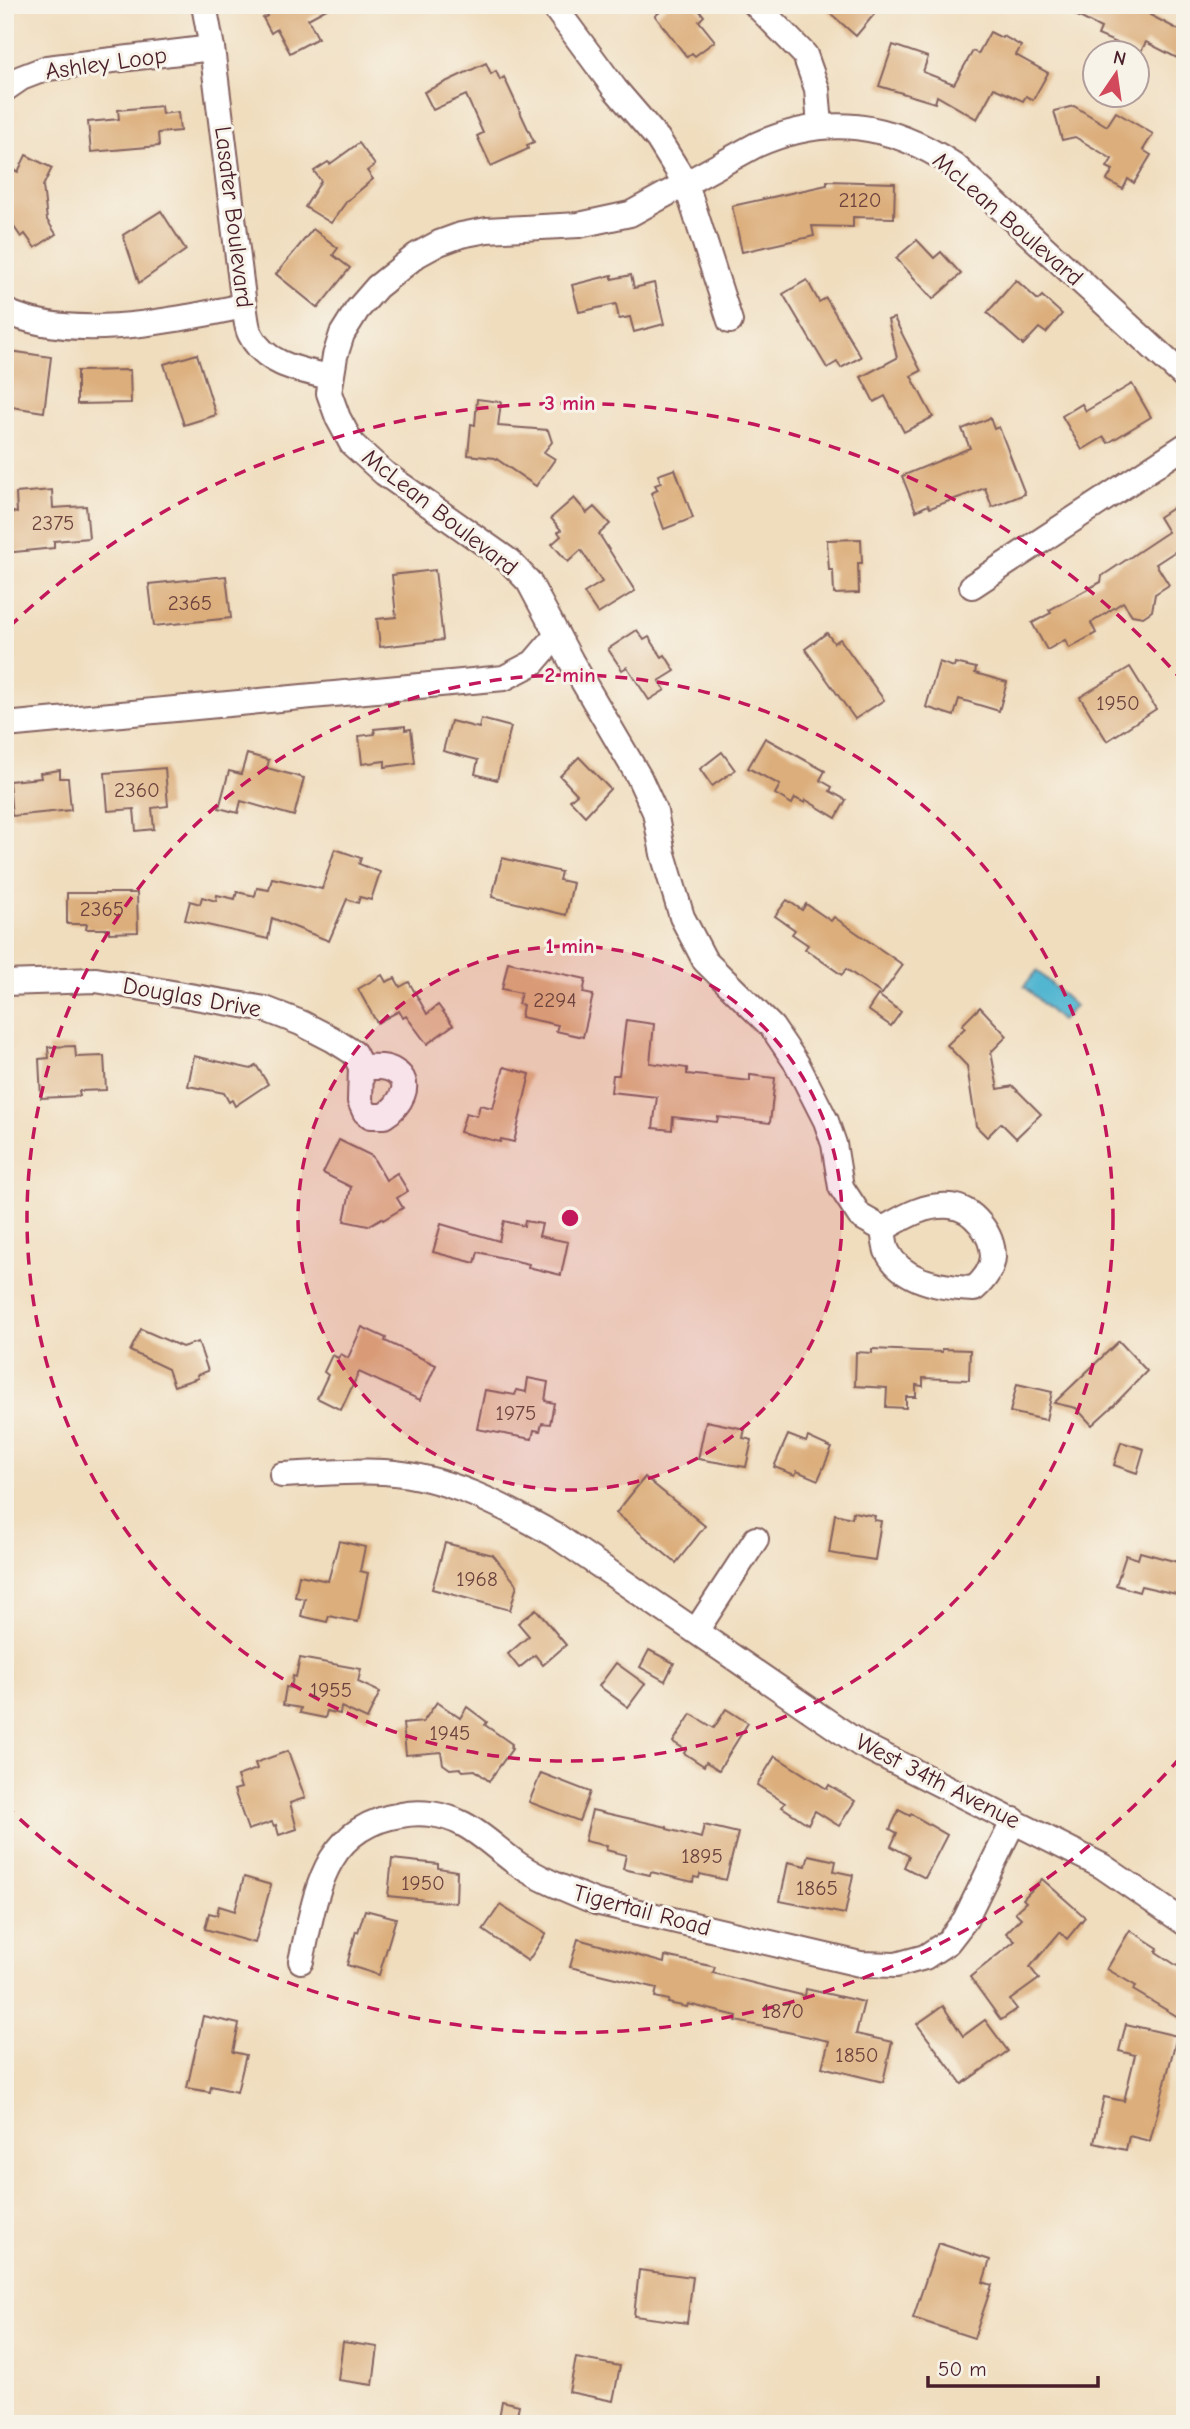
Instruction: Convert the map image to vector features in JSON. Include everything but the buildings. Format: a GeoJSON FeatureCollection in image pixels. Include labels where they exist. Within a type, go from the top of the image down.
{"type":"FeatureCollection","features":[{"type":"Feature","properties":{"kind":"street","name":"Lasater Boulevard"},"geometry":{"type":"LineString","coordinates":[[204,5],[212,48],[244,306],[250,333],[270,358],[298,370],[330,377]]}},
{"type":"Feature","properties":{"kind":"street"},"geometry":{"type":"LineString","coordinates":[[553,5],[615,89],[663,145],[686,184],[730,321]]}},
{"type":"Feature","properties":{"kind":"street"},"geometry":{"type":"LineString","coordinates":[[756,5],[805,55],[817,89],[820,126]]}},
{"type":"Feature","properties":{"kind":"street","name":"Ashley Loop"},"geometry":{"type":"LineString","coordinates":[[5,89],[21,78],[47,68],[212,48]]}},
{"type":"Feature","properties":{"kind":"street","name":"McLean Boulevard"},"geometry":{"type":"LineString","coordinates":[[883,1229],[860,1216],[841,1188],[834,1144],[823,1112],[797,1064],[772,1027],[705,961],[682,917],[663,854],[655,812],[639,777],[529,582],[509,561],[384,474],[352,444],[331,403],[329,393],[330,377],[342,334],[357,310],[377,287],[393,273],[439,243],[487,230],[579,225],[602,221],[646,207],[777,135],[820,126],[863,128],[895,135],[929,149],[954,165],[1185,377]]}},
{"type":"Feature","properties":{"kind":"street"},"geometry":{"type":"LineString","coordinates":[[5,311],[21,318],[55,325],[110,326],[153,324],[244,306]]}},
{"type":"Feature","properties":{"kind":"street"},"geometry":{"type":"LineString","coordinates":[[972,586],[1185,446]]}},
{"type":"Feature","properties":{"kind":"street"},"geometry":{"type":"LineString","coordinates":[[5,725],[504,678],[533,663],[557,635]]}},
{"type":"Feature","properties":{"kind":"street","name":"Douglas Drive"},"geometry":{"type":"LineString","coordinates":[[5,983],[96,980],[265,1009],[332,1039],[354,1053],[361,1067]]}},
{"type":"Feature","properties":{"kind":"street","name":"West 34th Avenue"},"geometry":{"type":"LineString","coordinates":[[282,1475],[384,1472],[428,1479],[509,1509],[558,1537],[860,1744],[1102,1866],[1185,1923]]}},
{"type":"Feature","properties":{"kind":"street"},"geometry":{"type":"LineString","coordinates":[[696,1631],[756,1539]]}},
{"type":"Feature","properties":{"kind":"street","name":"Tigertail Road"},"geometry":{"type":"LineString","coordinates":[[301,1961],[326,1867],[340,1845],[362,1827],[384,1817],[407,1814],[437,1815],[462,1823],[486,1838],[519,1865],[555,1885],[596,1902],[860,1964],[896,1965],[925,1957],[948,1942],[965,1920],[1014,1820]]}},
{"type":"Feature","properties":{"kind":"water"},"geometry":{"type":"Polygon","coordinates":[[[1037,971],[1075,1006],[1061,1021],[1024,986],[1037,971]]]}}]}
